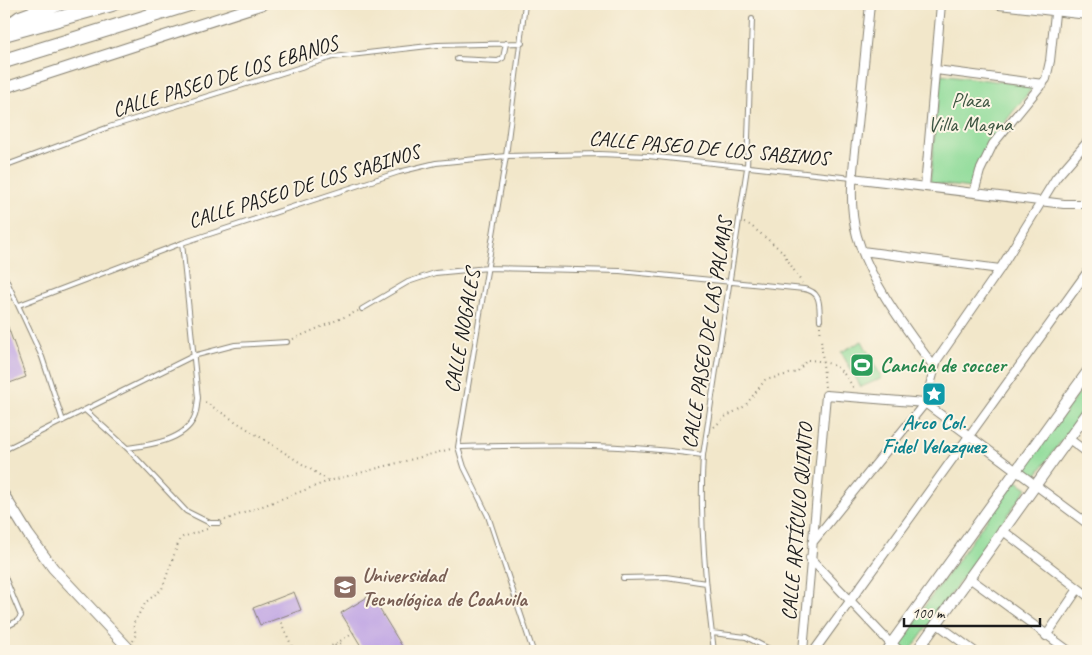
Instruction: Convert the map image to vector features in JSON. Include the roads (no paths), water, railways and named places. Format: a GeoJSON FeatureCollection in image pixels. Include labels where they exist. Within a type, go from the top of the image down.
{"type":"FeatureCollection","features":[{"type":"Feature","properties":{"kind":"highway"},"geometry":{"type":"LineString","coordinates":[[4,30],[20,18],[58,4]]}},
{"type":"Feature","properties":{"kind":"highway"},"geometry":{"type":"LineString","coordinates":[[4,34],[112,4]]}},
{"type":"Feature","properties":{"kind":"highway"},"geometry":{"type":"LineString","coordinates":[[143,19],[152,11],[167,4]]}},
{"type":"Feature","properties":{"kind":"highway"},"geometry":{"type":"LineString","coordinates":[[4,61],[189,4]]}},
{"type":"Feature","properties":{"kind":"street"},"geometry":{"type":"LineString","coordinates":[[4,88],[263,4]]}},
{"type":"Feature","properties":{"kind":"street"},"geometry":{"type":"LineString","coordinates":[[870,4],[852,178],[853,215],[862,251],[896,315],[934,367]]}},
{"type":"Feature","properties":{"kind":"street"},"geometry":{"type":"LineString","coordinates":[[925,187],[941,4]]}},
{"type":"Feature","properties":{"kind":"street"},"geometry":{"type":"LineString","coordinates":[[999,4],[1056,7],[1088,14]]}},
{"type":"Feature","properties":{"kind":"street"},"geometry":{"type":"LineString","coordinates":[[974,192],[980,171],[993,144],[1043,84],[1050,61],[1056,7]]}},
{"type":"Feature","properties":{"kind":"street"},"geometry":{"type":"LineString","coordinates":[[936,70],[1043,84]]}},
{"type":"Feature","properties":{"kind":"street"},"geometry":{"type":"LineString","coordinates":[[812,543],[925,403],[934,367],[943,350],[1000,269],[1044,201],[1056,178],[1088,141]]}},
{"type":"Feature","properties":{"kind":"street","name":"CALLE PASEO DE LOS SABINOS"},"geometry":{"type":"LineString","coordinates":[[852,178],[1064,204],[1088,204]]}},
{"type":"Feature","properties":{"kind":"street"},"geometry":{"type":"LineString","coordinates":[[862,251],[1000,269]]}},
{"type":"Feature","properties":{"kind":"street"},"geometry":{"type":"LineString","coordinates":[[814,651],[852,601],[1088,271]]}},
{"type":"Feature","properties":{"kind":"street"},"geometry":{"type":"LineString","coordinates":[[810,558],[852,601],[892,649],[1016,470],[1088,371]]}},
{"type":"Feature","properties":{"kind":"street","name":"CALLE ARTÍCULO QUINTO"},"geometry":{"type":"LineString","coordinates":[[803,651],[826,395],[925,403]]}},
{"type":"Feature","properties":{"kind":"street"},"geometry":{"type":"LineString","coordinates":[[925,403],[1088,524]]}},
{"type":"Feature","properties":{"kind":"street"},"geometry":{"type":"LineString","coordinates":[[916,651],[1088,412]]}},
{"type":"Feature","properties":{"kind":"street"},"geometry":{"type":"LineString","coordinates":[[1069,439],[1088,453]]}},
{"type":"Feature","properties":{"kind":"street"},"geometry":{"type":"LineString","coordinates":[[4,495],[53,568],[127,647]]}},
{"type":"Feature","properties":{"kind":"street"},"geometry":{"type":"LineString","coordinates":[[1002,530],[1088,596]]}},
{"type":"Feature","properties":{"kind":"street"},"geometry":{"type":"LineString","coordinates":[[968,577],[1069,651]]}},
{"type":"Feature","properties":{"kind":"street"},"geometry":{"type":"LineString","coordinates":[[1046,636],[1078,588]]}},
{"type":"Feature","properties":{"kind":"street"},"geometry":{"type":"LineString","coordinates":[[936,623],[974,651]]}},
{"type":"Feature","properties":{"kind":"lane","name":"CALLE NOGALES"},"geometry":{"type":"LineString","coordinates":[[525,4],[522,43],[506,156],[458,447],[464,467],[488,516],[533,651]]}},
{"type":"Feature","properties":{"kind":"lane","name":"CALLE PASEO DE LAS PALMAS"},"geometry":{"type":"LineString","coordinates":[[714,651],[706,583],[702,520],[703,455],[747,168],[752,19]]}},
{"type":"Feature","properties":{"kind":"lane"},"geometry":{"type":"LineString","coordinates":[[458,59],[498,61],[503,58],[506,43]]}},
{"type":"Feature","properties":{"kind":"lane","name":"CALLE PASEO DE LOS EBANOS"},"geometry":{"type":"LineString","coordinates":[[4,166],[109,127],[333,57],[437,45],[522,43]]}},
{"type":"Feature","properties":{"kind":"lane","name":"CALLE PASEO DE LOS SABINOS"},"geometry":{"type":"LineString","coordinates":[[19,305],[182,243],[398,172],[436,163],[506,156],[599,154],[648,156],[852,178]]}},
{"type":"Feature","properties":{"kind":"lane"},"geometry":{"type":"LineString","coordinates":[[127,448],[154,444],[183,431],[194,418],[198,398],[182,243]]}},
{"type":"Feature","properties":{"kind":"lane"},"geometry":{"type":"LineString","coordinates":[[362,309],[408,282],[435,273],[488,268],[620,271],[806,289],[815,293],[819,298],[820,320]]}},
{"type":"Feature","properties":{"kind":"lane"},"geometry":{"type":"LineString","coordinates":[[4,275],[42,357],[63,421]]}},
{"type":"Feature","properties":{"kind":"lane"},"geometry":{"type":"LineString","coordinates":[[4,450],[193,356],[235,346],[287,342]]}},
{"type":"Feature","properties":{"kind":"lane"},"geometry":{"type":"LineString","coordinates":[[85,410],[127,448],[186,511],[210,523],[218,523]]}},
{"type":"Feature","properties":{"kind":"lane"},"geometry":{"type":"LineString","coordinates":[[458,447],[575,444],[659,449],[703,455]]}},
{"type":"Feature","properties":{"kind":"lane"},"geometry":{"type":"LineString","coordinates":[[4,575],[21,616],[20,620],[4,628]]}},
{"type":"Feature","properties":{"kind":"lane"},"geometry":{"type":"LineString","coordinates":[[623,578],[666,577],[706,583]]}},
{"type":"Feature","properties":{"kind":"lane"},"geometry":{"type":"LineString","coordinates":[[712,633],[746,637],[773,651]]}},
{"type":"Feature","properties":{"kind":"lane"},"geometry":{"type":"LineString","coordinates":[[4,640],[9,651]]}},
{"type":"Feature","properties":{"kind":"lane"},"geometry":{"type":"LineString","coordinates":[[116,651],[127,647]]}},
{"type":"Feature","properties":{"kind":"place","name":"Cancha de soccer"},"geometry":{"type":"Point","coordinates":[862,365]}},
{"type":"Feature","properties":{"kind":"place","name":"Arco Col. Fidel Velazquez"},"geometry":{"type":"Point","coordinates":[934,394]}},
{"type":"Feature","properties":{"kind":"place","name":"Universidad Tecnológica de Coahuila"},"geometry":{"type":"Point","coordinates":[345,587]}},
{"type":"Feature","properties":{"kind":"park label","name":"Plaza Villa Magna"},"geometry":{"type":"Point","coordinates":[970,112]}}]}
